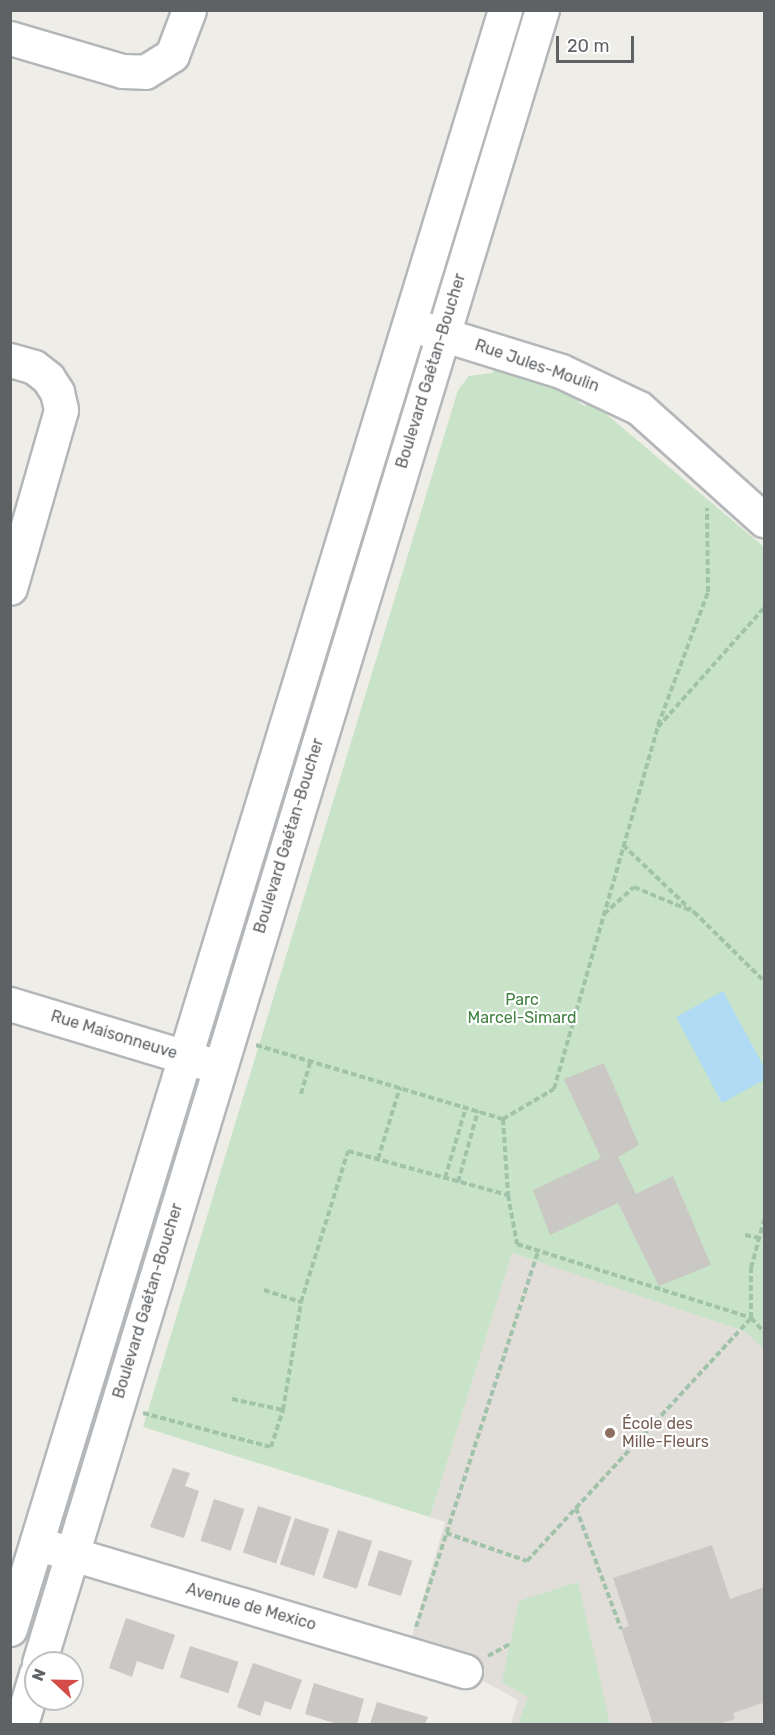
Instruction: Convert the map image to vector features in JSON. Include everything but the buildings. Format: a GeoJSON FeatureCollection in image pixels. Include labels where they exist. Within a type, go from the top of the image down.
{"type":"FeatureCollection","features":[{"type":"Feature","properties":{"kind":"street"},"geometry":{"type":"LineString","coordinates":[[10,38],[122,71],[145,72],[172,55],[189,10]]}},
{"type":"Feature","properties":{"kind":"street"},"geometry":{"type":"LineString","coordinates":[[10,1629],[505,10]]}},
{"type":"Feature","properties":{"kind":"street","name":"Boulevard Gaétan-Boucher"},"geometry":{"type":"LineString","coordinates":[[43,1651],[218,1068],[542,10]]}},
{"type":"Feature","properties":{"kind":"street","name":"Rue Jules-Moulin"},"geometry":{"type":"LineString","coordinates":[[409,324],[597,386],[639,408],[765,520]]}},
{"type":"Feature","properties":{"kind":"street"},"geometry":{"type":"LineString","coordinates":[[10,360],[33,367],[48,378],[57,392],[61,410],[10,588]]}},
{"type":"Feature","properties":{"kind":"street","name":"Rue Maisonneuve"},"geometry":{"type":"LineString","coordinates":[[10,1004],[218,1068]]}},
{"type":"Feature","properties":{"kind":"street","name":"Avenue de Mexico"},"geometry":{"type":"LineString","coordinates":[[37,1542],[72,1555],[465,1671]]}},
{"type":"Feature","properties":{"kind":"path"},"geometry":{"type":"LineString","coordinates":[[254,1047],[258,1044],[503,1119],[554,1089],[658,727],[708,592],[706,468]]}},
{"type":"Feature","properties":{"kind":"path"},"geometry":{"type":"LineString","coordinates":[[658,727],[765,608]]}},
{"type":"Feature","properties":{"kind":"path"},"geometry":{"type":"LineString","coordinates":[[623,845],[765,981]]}},
{"type":"Feature","properties":{"kind":"path"},"geometry":{"type":"LineString","coordinates":[[603,914],[634,887],[694,912]]}},
{"type":"Feature","properties":{"kind":"path"},"geometry":{"type":"LineString","coordinates":[[301,1094],[311,1060]]}},
{"type":"Feature","properties":{"kind":"path"},"geometry":{"type":"LineString","coordinates":[[378,1159],[400,1087]]}},
{"type":"Feature","properties":{"kind":"path"},"geometry":{"type":"LineString","coordinates":[[445,1178],[466,1107]]}},
{"type":"Feature","properties":{"kind":"path"},"geometry":{"type":"LineString","coordinates":[[458,1182],[478,1111]]}},
{"type":"Feature","properties":{"kind":"path"},"geometry":{"type":"LineString","coordinates":[[503,1119],[508,1195],[517,1244],[751,1318],[765,1332]]}},
{"type":"Feature","properties":{"kind":"path"},"geometry":{"type":"LineString","coordinates":[[117,1406],[272,1447],[283,1410],[302,1302],[348,1151],[508,1195]]}},
{"type":"Feature","properties":{"kind":"path"},"geometry":{"type":"LineString","coordinates":[[446,1533],[527,1561],[751,1318],[751,1268],[765,1220]]}},
{"type":"Feature","properties":{"kind":"path"},"geometry":{"type":"LineString","coordinates":[[745,1235],[759,1238]]}},
{"type":"Feature","properties":{"kind":"path"},"geometry":{"type":"LineString","coordinates":[[407,1653],[538,1251]]}},
{"type":"Feature","properties":{"kind":"path"},"geometry":{"type":"LineString","coordinates":[[264,1290],[302,1302]]}},
{"type":"Feature","properties":{"kind":"path"},"geometry":{"type":"LineString","coordinates":[[232,1399],[283,1410]]}},
{"type":"Feature","properties":{"kind":"path"},"geometry":{"type":"LineString","coordinates":[[576,1508],[621,1629]]}},
{"type":"Feature","properties":{"kind":"shaded area","name":"École des Mille-Fleurs"},"geometry":{"type":"Polygon","coordinates":[[[512,1253],[744,1331],[764,1349],[764,1724],[511,1724],[518,1700],[465,1671],[407,1653],[445,1522],[430,1517],[512,1253]]]}},
{"type":"Feature","properties":{"kind":"green space","name":"Parc Marcel-Simard"},"geometry":{"type":"Polygon","coordinates":[[[495,369],[557,388],[581,398],[579,403],[585,406],[588,401],[599,408],[764,547],[764,1349],[744,1331],[512,1253],[430,1517],[143,1427],[458,390],[469,376],[492,373],[495,369]]]}},
{"type":"Feature","properties":{"kind":"green space"},"geometry":{"type":"Polygon","coordinates":[[[578,1582],[610,1724],[518,1724],[528,1697],[502,1682],[519,1601],[578,1582]]]}},
{"type":"Feature","properties":{"kind":"water"},"geometry":{"type":"Polygon","coordinates":[[[723,991],[764,1067],[764,1080],[722,1103],[676,1017],[723,991]]]}},
{"type":"Feature","properties":{"kind":"place","name":"École des Mille-Fleurs"},"geometry":{"type":"Point","coordinates":[610,1433]}}]}
